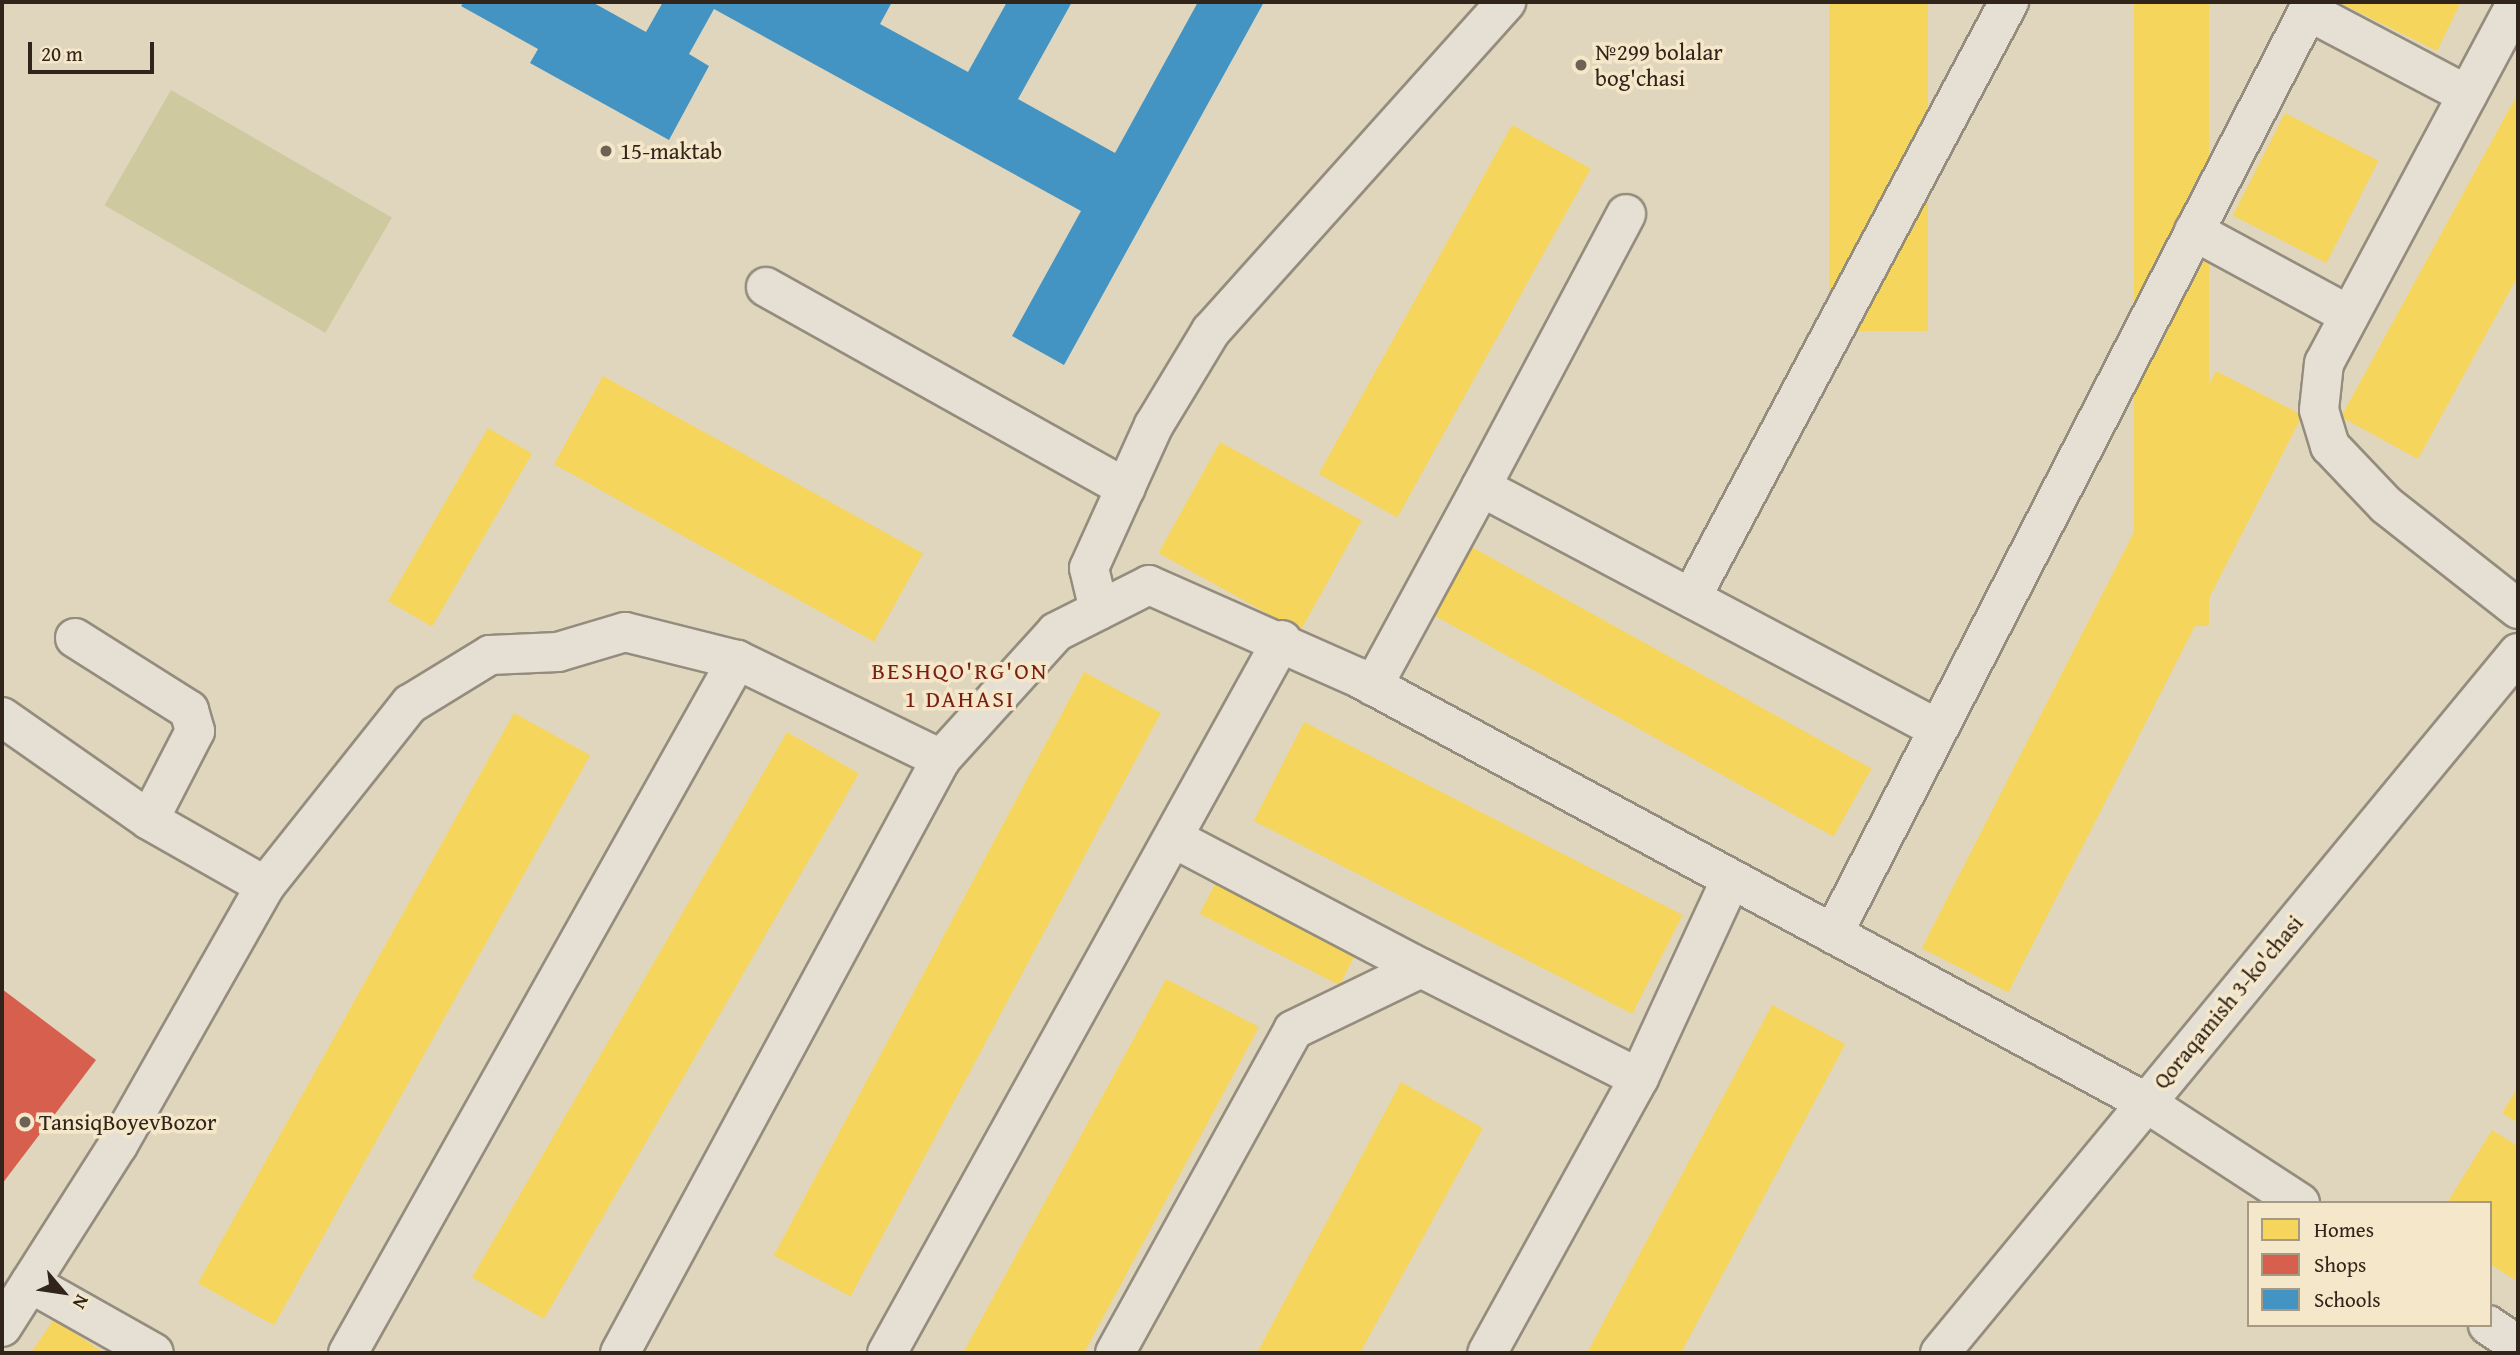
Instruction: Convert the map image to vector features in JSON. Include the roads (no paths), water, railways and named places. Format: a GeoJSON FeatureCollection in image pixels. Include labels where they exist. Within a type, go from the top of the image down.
{"type":"FeatureCollection","features":[{"type":"Feature","properties":{"kind":"street"},"geometry":{"type":"LineString","coordinates":[[1099,610],[1089,568],[1154,425],[1211,331],[1506,2]]}},
{"type":"Feature","properties":{"kind":"street"},"geometry":{"type":"LineString","coordinates":[[1691,598],[2009,2]]}},
{"type":"Feature","properties":{"kind":"street"},"geometry":{"type":"LineString","coordinates":[[2517,2],[2324,363],[2319,410],[2330,446],[2386,505],[2518,609]]}},
{"type":"Feature","properties":{"kind":"street"},"geometry":{"type":"LineString","coordinates":[[1833,934],[2194,231],[2299,6],[2467,96]]}},
{"type":"Feature","properties":{"kind":"street"},"geometry":{"type":"LineString","coordinates":[[1373,686],[1626,214]]}},
{"type":"Feature","properties":{"kind":"street"},"geometry":{"type":"LineString","coordinates":[[2194,231],[2348,315]]}},
{"type":"Feature","properties":{"kind":"street"},"geometry":{"type":"LineString","coordinates":[[766,287],[1126,488]]}},
{"type":"Feature","properties":{"kind":"street"},"geometry":{"type":"LineString","coordinates":[[1481,487],[1938,729]]}},
{"type":"Feature","properties":{"kind":"street"},"geometry":{"type":"LineString","coordinates":[[620,1353],[941,759],[1056,632],[1149,585],[1282,640],[1373,686],[2145,1102],[2297,1201]]}},
{"type":"Feature","properties":{"kind":"street"},"geometry":{"type":"LineString","coordinates":[[2,1327],[118,1145],[265,886],[410,704],[490,655],[558,652],[625,632],[737,660],[941,759]]}},
{"type":"Feature","properties":{"kind":"street"},"geometry":{"type":"LineString","coordinates":[[75,639],[189,710],[195,731],[149,820]]}},
{"type":"Feature","properties":{"kind":"street"},"geometry":{"type":"LineString","coordinates":[[887,1353],[1175,839],[1282,640]]}},
{"type":"Feature","properties":{"kind":"street","name":"Qoraqamish 3-ko'chasi"},"geometry":{"type":"LineString","coordinates":[[1940,1353],[2518,653]]}},
{"type":"Feature","properties":{"kind":"street"},"geometry":{"type":"LineString","coordinates":[[348,1353],[737,660]]}},
{"type":"Feature","properties":{"kind":"street"},"geometry":{"type":"LineString","coordinates":[[2,717],[149,820],[265,886]]}},
{"type":"Feature","properties":{"kind":"street"},"geometry":{"type":"LineString","coordinates":[[1175,839],[1639,1078]]}},
{"type":"Feature","properties":{"kind":"street"},"geometry":{"type":"LineString","coordinates":[[1487,1353],[1639,1078],[1731,879]]}},
{"type":"Feature","properties":{"kind":"street"},"geometry":{"type":"LineString","coordinates":[[1115,1353],[1293,1031],[1421,968]]}},
{"type":"Feature","properties":{"kind":"street"},"geometry":{"type":"LineString","coordinates":[[30,1283],[154,1353]]}},
{"type":"Feature","properties":{"kind":"street"},"geometry":{"type":"LineString","coordinates":[[2491,1327],[2518,1345]]}},
{"type":"Feature","properties":{"kind":"place","name":"№299 bolalar bog'chasi"},"geometry":{"type":"Point","coordinates":[1581,65]}},
{"type":"Feature","properties":{"kind":"place","name":"15-maktab"},"geometry":{"type":"Point","coordinates":[606,151]}},
{"type":"Feature","properties":{"kind":"place","name":"TansiqBoyevBozor"},"geometry":{"type":"Point","coordinates":[25,1122]}},
{"type":"Feature","properties":{"kind":"district","name":"BESHQO'RG'ON 1 DAHASI"},"geometry":{"type":"Point","coordinates":[960,685]}}]}
